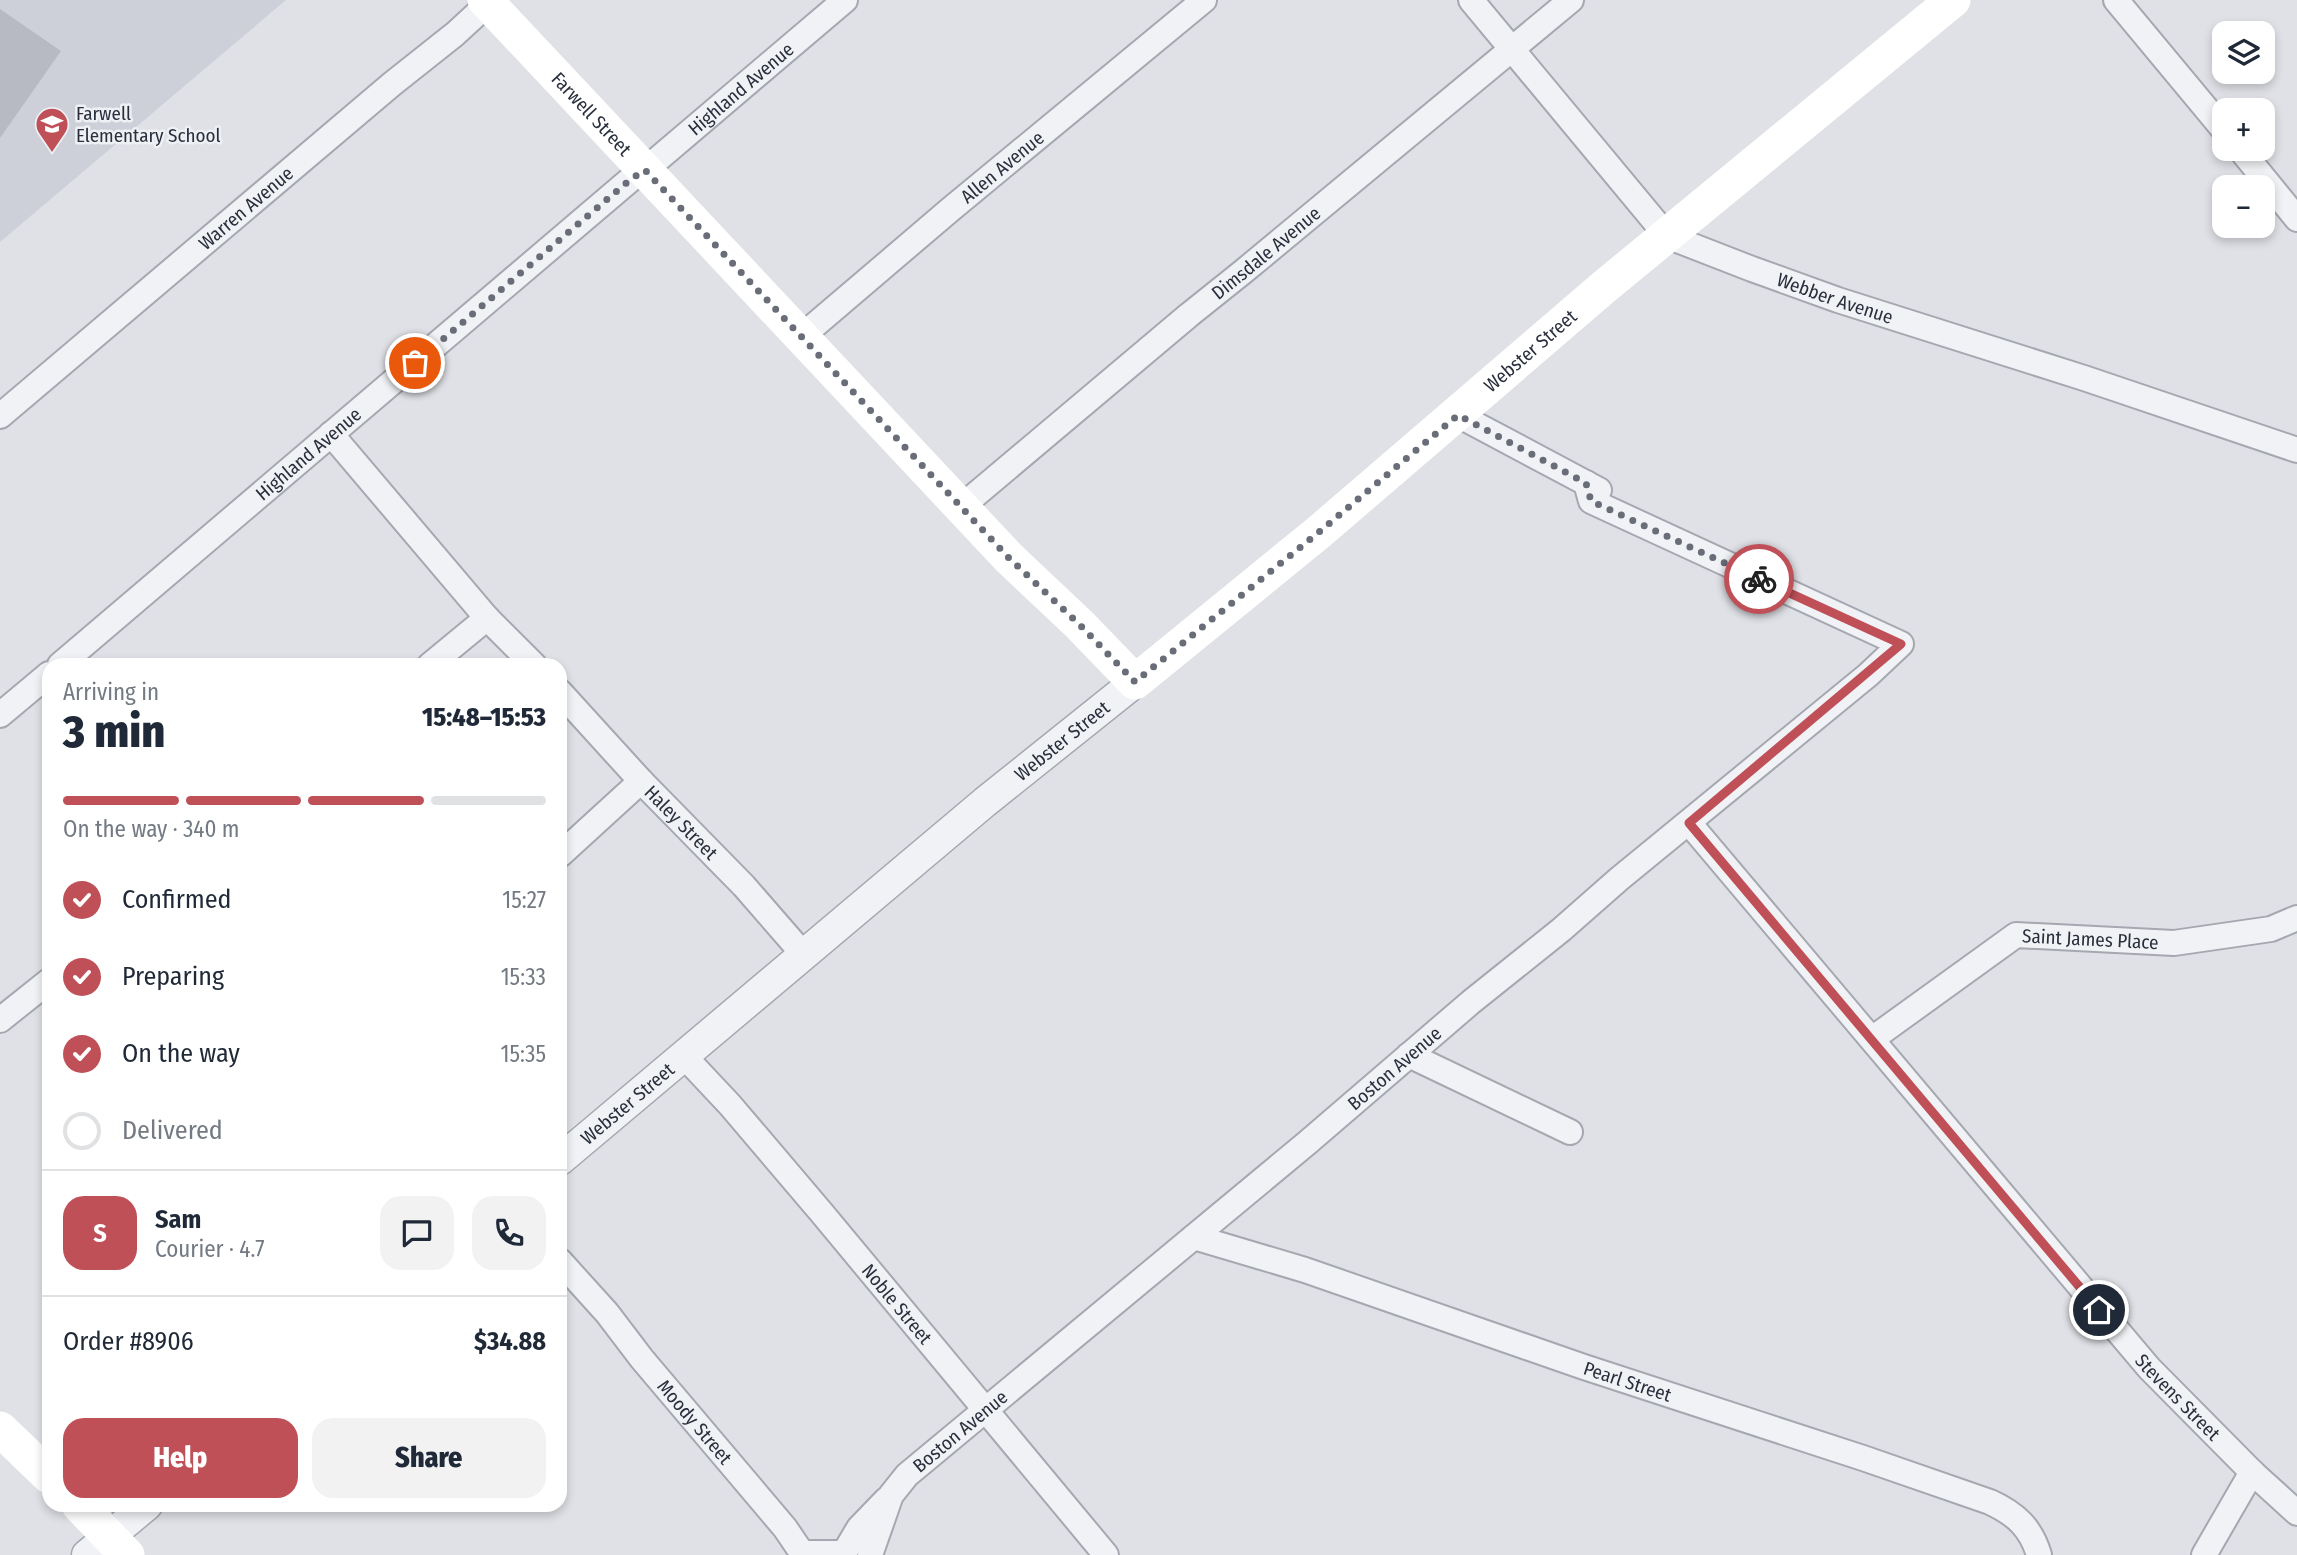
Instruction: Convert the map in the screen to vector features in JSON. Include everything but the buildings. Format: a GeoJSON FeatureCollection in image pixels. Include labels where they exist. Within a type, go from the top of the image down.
{"type":"FeatureCollection","features":[{"type":"Feature","properties":{"kind":"main road","name":"Webster Street"},"geometry":{"type":"LineString","coordinates":[[1135,682],[1458,415],[1604,287],[1953,0]]}},
{"type":"Feature","properties":{"kind":"main road","name":"Farwell Street"},"geometry":{"type":"LineString","coordinates":[[488,1],[1009,558],[1135,682]]}},
{"type":"Feature","properties":{"kind":"main road"},"geometry":{"type":"LineString","coordinates":[[0,1429],[42,1469]]}},
{"type":"Feature","properties":{"kind":"main road"},"geometry":{"type":"LineString","coordinates":[[84,1512],[108,1549]]}},
{"type":"Feature","properties":{"kind":"street","name":"Highland Avenue"},"geometry":{"type":"LineString","coordinates":[[68,658],[845,0]]}},
{"type":"Feature","properties":{"kind":"street","name":"Allen Avenue"},"geometry":{"type":"LineString","coordinates":[[802,336],[1204,0]]}},
{"type":"Feature","properties":{"kind":"street"},"geometry":{"type":"LineString","coordinates":[[1471,0],[1667,236]]}},
{"type":"Feature","properties":{"kind":"street","name":"Dimsdale Avenue"},"geometry":{"type":"LineString","coordinates":[[961,506],[1189,314],[1571,0]]}},
{"type":"Feature","properties":{"kind":"street"},"geometry":{"type":"LineString","coordinates":[[2116,0],[2212,116]]}},
{"type":"Feature","properties":{"kind":"street","name":"Warren Avenue"},"geometry":{"type":"LineString","coordinates":[[0,415],[455,34],[488,1]]}},
{"type":"Feature","properties":{"kind":"street"},"geometry":{"type":"LineString","coordinates":[[2250,161],[2297,219]]}},
{"type":"Feature","properties":{"kind":"street","name":"Webber Avenue"},"geometry":{"type":"LineString","coordinates":[[1667,236],[1838,300],[2084,378],[2297,450]]}},
{"type":"Feature","properties":{"kind":"street"},"geometry":{"type":"LineString","coordinates":[[1458,415],[1618,500]]}},
{"type":"Feature","properties":{"kind":"street"},"geometry":{"type":"LineString","coordinates":[[331,434],[487,618],[527,658]]}},
{"type":"Feature","properties":{"kind":"street","name":"Boston Avenue"},"geometry":{"type":"LineString","coordinates":[[843,1554],[859,1528],[907,1475],[1901,644],[1591,501],[1586,483]]}},
{"type":"Feature","properties":{"kind":"street"},"geometry":{"type":"LineString","coordinates":[[438,658],[487,618]]}},
{"type":"Feature","properties":{"kind":"street"},"geometry":{"type":"LineString","coordinates":[[0,715],[42,680]]}},
{"type":"Feature","properties":{"kind":"street","name":"Webster Street"},"geometry":{"type":"LineString","coordinates":[[567,1154],[985,803],[1135,682]]}},
{"type":"Feature","properties":{"kind":"street","name":"Haley Street"},"geometry":{"type":"LineString","coordinates":[[567,700],[641,781],[744,886],[804,954]]}},
{"type":"Feature","properties":{"kind":"street"},"geometry":{"type":"LineString","coordinates":[[567,849],[641,781]]}},
{"type":"Feature","properties":{"kind":"street","name":"Stevens Street"},"geometry":{"type":"LineString","coordinates":[[1689,823],[2149,1368],[2252,1472],[2297,1513]]}},
{"type":"Feature","properties":{"kind":"street","name":"Saint James Place"},"geometry":{"type":"LineString","coordinates":[[1872,1039],[2016,935],[2174,943],[2272,929],[2297,918]]}},
{"type":"Feature","properties":{"kind":"street"},"geometry":{"type":"LineString","coordinates":[[0,1020],[42,987]]}},
{"type":"Feature","properties":{"kind":"street"},"geometry":{"type":"LineString","coordinates":[[1409,1055],[1570,1132]]}},
{"type":"Feature","properties":{"kind":"street","name":"Noble Street"},"geometry":{"type":"LineString","coordinates":[[684,1056],[730,1105],[1107,1555]]}},
{"type":"Feature","properties":{"kind":"street","name":"Pearl Street"},"geometry":{"type":"LineString","coordinates":[[1194,1237],[1305,1270],[1584,1367],[1990,1502],[2006,1509],[2026,1525],[2039,1555]]}},
{"type":"Feature","properties":{"kind":"street","name":"Moody Street"},"geometry":{"type":"LineString","coordinates":[[567,1269],[607,1313],[802,1552],[843,1554]]}},
{"type":"Feature","properties":{"kind":"street"},"geometry":{"type":"LineString","coordinates":[[2204,1555],[2252,1472]]}},
{"type":"Feature","properties":{"kind":"street","name":"Boston Avenue"},"geometry":{"type":"LineString","coordinates":[[870,1555],[891,1495]]}},
{"type":"Feature","properties":{"kind":"street"},"geometry":{"type":"LineString","coordinates":[[108,1549],[141,1512]]}},
{"type":"Feature","properties":{"kind":"shaded area","name":"Farwell Elementary School"},"geometry":{"type":"Polygon","coordinates":[[[0,0],[286,0],[0,242],[0,0]]]}},
{"type":"Feature","properties":{"kind":"way so far"},"geometry":{"type":"LineString","coordinates":[[415,363],[631,179],[645,170],[1009,558],[1135,682],[1458,415],[1586,483],[1591,501],[1759,579]]}},
{"type":"Feature","properties":{"kind":"place","name":"Farwell Elementary School"},"geometry":{"type":"Point","coordinates":[52,154]}},
{"type":"Feature","properties":{"kind":"route"},"geometry":{"type":"LineString","coordinates":[[1759,579],[1901,644],[1689,823],[2099,1310]]}}]}
